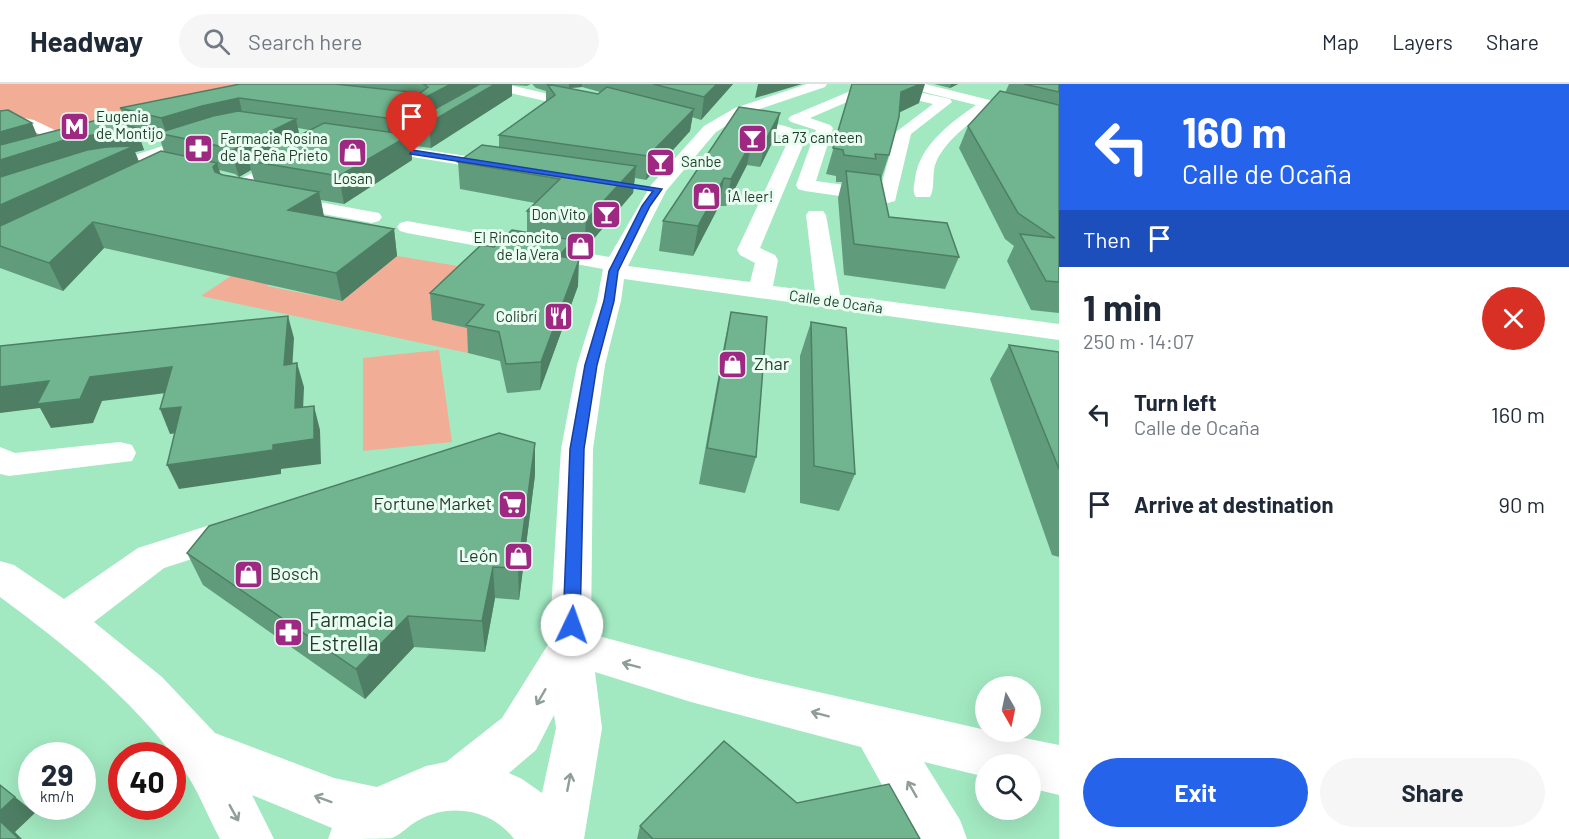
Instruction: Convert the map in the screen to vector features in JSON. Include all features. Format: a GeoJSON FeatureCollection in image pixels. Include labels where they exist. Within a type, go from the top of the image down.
{"type":"FeatureCollection","features":[{"type":"Feature","properties":{"kind":"street"},"geometry":{"type":"LineString","coordinates":[[462,109],[500,87],[598,104],[546,84]]}},
{"type":"Feature","properties":{"kind":"street"},"geometry":{"type":"LineString","coordinates":[[909,84],[1059,122]]}},
{"type":"Feature","properties":{"kind":"street"},"geometry":{"type":"LineString","coordinates":[[944,84],[969,90]]}},
{"type":"Feature","properties":{"kind":"street"},"geometry":{"type":"LineString","coordinates":[[558,839],[579,728],[570,646],[577,449],[591,365],[609,301],[607,276],[646,206],[650,188],[708,125],[809,85]]}},
{"type":"Feature","properties":{"kind":"street"},"geometry":{"type":"LineString","coordinates":[[869,85],[945,102],[904,132],[888,197],[805,185],[825,128],[796,119],[869,85]]}},
{"type":"Feature","properties":{"kind":"street"},"geometry":{"type":"LineString","coordinates":[[922,193],[923,178],[931,156],[976,110],[988,104]]}},
{"type":"Feature","properties":{"kind":"street"},"geometry":{"type":"LineString","coordinates":[[0,117],[29,123],[63,140],[85,135],[103,136],[51,151]]}},
{"type":"Feature","properties":{"kind":"street"},"geometry":{"type":"LineString","coordinates":[[708,125],[789,132],[798,138],[731,288]]}},
{"type":"Feature","properties":{"kind":"street"},"geometry":{"type":"LineString","coordinates":[[382,132],[355,144],[524,170]]}},
{"type":"Feature","properties":{"kind":"street"},"geometry":{"type":"LineString","coordinates":[[73,172],[84,168],[138,160],[215,134]]}},
{"type":"Feature","properties":{"kind":"street"},"geometry":{"type":"LineString","coordinates":[[392,150],[414,136]]}},
{"type":"Feature","properties":{"kind":"street"},"geometry":{"type":"LineString","coordinates":[[138,141],[169,149]]}},
{"type":"Feature","properties":{"kind":"street"},"geometry":{"type":"LineString","coordinates":[[307,150],[231,191],[372,217]]}},
{"type":"Feature","properties":{"kind":"street"},"geometry":{"type":"LineString","coordinates":[[138,160],[165,167],[143,178]]}},
{"type":"Feature","properties":{"kind":"street"},"geometry":{"type":"LineString","coordinates":[[816,215],[830,301]]}},
{"type":"Feature","properties":{"kind":"street","name":"Calle de Ocaña"},"geometry":{"type":"LineString","coordinates":[[407,227],[607,276],[731,288],[1059,332]]}},
{"type":"Feature","properties":{"kind":"street"},"geometry":{"type":"LineString","coordinates":[[748,250],[767,260],[760,292]]}},
{"type":"Feature","properties":{"kind":"street"},"geometry":{"type":"LineString","coordinates":[[0,458],[9,465],[120,453]]}},
{"type":"Feature","properties":{"kind":"street"},"geometry":{"type":"LineString","coordinates":[[64,621],[151,558],[273,518]]}},
{"type":"Feature","properties":{"kind":"street"},"geometry":{"type":"LineString","coordinates":[[0,576],[64,621],[146,692],[199,750],[248,839]]}},
{"type":"Feature","properties":{"kind":"street"},"geometry":{"type":"LineString","coordinates":[[570,646],[619,662],[876,728],[1059,770]]}},
{"type":"Feature","properties":{"kind":"street"},"geometry":{"type":"LineString","coordinates":[[457,785],[519,734],[570,646]]}},
{"type":"Feature","properties":{"kind":"street"},"geometry":{"type":"LineString","coordinates":[[876,728],[941,839]]}},
{"type":"Feature","properties":{"kind":"street"},"geometry":{"type":"LineString","coordinates":[[199,750],[334,803],[367,826],[404,798],[430,788],[457,785],[486,790],[514,803],[538,824],[547,839]]}},
{"type":"Feature","properties":{"kind":"shaded area"},"geometry":{"type":"Polygon","coordinates":[[[0,84],[259,84],[210,102],[68,144],[0,134],[0,84]]]}},
{"type":"Feature","properties":{"kind":"shaded area"},"geometry":{"type":"Polygon","coordinates":[[[291,236],[328,243],[267,286],[342,301],[397,256],[482,270],[485,333],[468,353],[201,296],[291,236]]]}},
{"type":"Feature","properties":{"kind":"shaded area"},"geometry":{"type":"Polygon","coordinates":[[[439,350],[452,442],[363,451],[363,358],[439,350]]]}},
{"type":"Feature","properties":{"kind":"building"},"geometry":{"type":"Polygon","coordinates":[[[240,84],[335,84],[420,93],[428,87],[423,84],[451,84],[386,118],[239,98],[161,118],[120,108],[240,84]]]}},
{"type":"Feature","properties":{"kind":"building"},"geometry":{"type":"Polygon","coordinates":[[[480,84],[495,84],[429,123],[413,121],[480,84]]]}},
{"type":"Feature","properties":{"kind":"building"},"geometry":{"type":"Polygon","coordinates":[[[547,84],[598,94],[607,87],[694,109],[648,156],[499,135],[555,95],[547,84]]]}},
{"type":"Feature","properties":{"kind":"building"},"geometry":{"type":"Polygon","coordinates":[[[653,84],[717,84],[704,97],[653,84]]]}},
{"type":"Feature","properties":{"kind":"building"},"geometry":{"type":"Polygon","coordinates":[[[852,84],[920,84],[901,92],[899,117],[889,155],[875,154],[876,159],[844,155],[843,150],[833,148],[852,84]]]}},
{"type":"Feature","properties":{"kind":"building"},"geometry":{"type":"Polygon","coordinates":[[[1024,84],[1059,84],[1059,92],[1024,84]]]}},
{"type":"Feature","properties":{"kind":"building"},"geometry":{"type":"Polygon","coordinates":[[[1000,91],[1059,105],[1059,282],[1046,281],[1020,234],[1055,238],[1018,213],[968,126],[1000,91]]]}},
{"type":"Feature","properties":{"kind":"building"},"geometry":{"type":"Polygon","coordinates":[[[739,107],[780,113],[765,141],[753,139],[731,179],[724,178],[698,226],[663,221],[739,107]]]}},
{"type":"Feature","properties":{"kind":"building"},"geometry":{"type":"Polygon","coordinates":[[[8,110],[32,123],[0,132],[0,111],[8,110]]]}},
{"type":"Feature","properties":{"kind":"building"},"geometry":{"type":"Polygon","coordinates":[[[238,111],[296,119],[231,151],[228,148],[158,133],[213,116],[238,111]]]}},
{"type":"Feature","properties":{"kind":"building"},"geometry":{"type":"Polygon","coordinates":[[[101,119],[136,128],[68,139],[0,160],[0,145],[101,119]]]}},
{"type":"Feature","properties":{"kind":"building"},"geometry":{"type":"Polygon","coordinates":[[[324,123],[410,135],[339,176],[249,161],[324,123]]]}},
{"type":"Feature","properties":{"kind":"building"},"geometry":{"type":"Polygon","coordinates":[[[482,145],[636,166],[586,220],[527,211],[560,179],[458,162],[482,145]]]}},
{"type":"Feature","properties":{"kind":"building"},"geometry":{"type":"Polygon","coordinates":[[[134,146],[0,205],[0,177],[87,150],[134,146]]]}},
{"type":"Feature","properties":{"kind":"building"},"geometry":{"type":"Polygon","coordinates":[[[161,151],[217,163],[213,167],[215,172],[223,175],[319,192],[288,210],[394,229],[336,273],[93,222],[49,263],[0,246],[0,226],[161,151]]]}},
{"type":"Feature","properties":{"kind":"building"},"geometry":{"type":"Polygon","coordinates":[[[846,171],[880,175],[889,217],[947,223],[959,257],[854,244],[846,171]]]}},
{"type":"Feature","properties":{"kind":"building"},"geometry":{"type":"Polygon","coordinates":[[[512,230],[573,240],[559,256],[579,260],[541,362],[506,364],[499,332],[466,325],[484,305],[430,293],[481,245],[494,247],[512,230]]]}},
{"type":"Feature","properties":{"kind":"building"},"geometry":{"type":"Polygon","coordinates":[[[731,312],[767,317],[756,457],[707,448],[731,312]]]}},
{"type":"Feature","properties":{"kind":"building"},"geometry":{"type":"Polygon","coordinates":[[[288,316],[284,365],[297,363],[295,408],[314,406],[314,439],[273,445],[273,450],[167,465],[181,407],[160,409],[172,367],[90,377],[80,399],[37,404],[49,381],[0,387],[0,346],[288,316]]]}},
{"type":"Feature","properties":{"kind":"building"},"geometry":{"type":"Polygon","coordinates":[[[811,322],[846,328],[855,474],[814,466],[811,322]]]}},
{"type":"Feature","properties":{"kind":"building"},"geometry":{"type":"Polygon","coordinates":[[[1009,345],[1059,352],[1059,469],[1009,345]]]}},
{"type":"Feature","properties":{"kind":"building"},"geometry":{"type":"Polygon","coordinates":[[[499,433],[535,443],[518,568],[493,567],[482,621],[408,616],[356,669],[187,553],[209,526],[499,433]]]}},
{"type":"Feature","properties":{"kind":"building"},"geometry":{"type":"Polygon","coordinates":[[[724,741],[797,803],[889,784],[920,839],[653,839],[640,826],[724,741]]]}},
{"type":"Feature","properties":{"kind":"building"},"geometry":{"type":"Polygon","coordinates":[[[0,785],[15,797],[0,811],[0,785]]]}},
{"type":"Feature","properties":{"kind":"building"},"geometry":{"type":"Polygon","coordinates":[[[0,821],[19,839],[0,839],[0,821]]]}},
{"type":"Feature","properties":{"kind":"place","name":"Eugenia de Montijo"},"geometry":{"type":"Point","coordinates":[75,126]}},
{"type":"Feature","properties":{"kind":"place","name":"La 73 canteen"},"geometry":{"type":"Point","coordinates":[752,138]}},
{"type":"Feature","properties":{"kind":"place","name":"Farmacia Rosina de la Peña Prieto"},"geometry":{"type":"Point","coordinates":[199,148]}},
{"type":"Feature","properties":{"kind":"place","name":"Losan"},"geometry":{"type":"Point","coordinates":[353,152]}},
{"type":"Feature","properties":{"kind":"place","name":"Sanbe"},"geometry":{"type":"Point","coordinates":[660,162]}},
{"type":"Feature","properties":{"kind":"place","name":"¡A leer!"},"geometry":{"type":"Point","coordinates":[706,197]}},
{"type":"Feature","properties":{"kind":"place","name":"Don Vito"},"geometry":{"type":"Point","coordinates":[607,215]}},
{"type":"Feature","properties":{"kind":"place","name":"El Rinconcito de la Vera"},"geometry":{"type":"Point","coordinates":[580,247]}},
{"type":"Feature","properties":{"kind":"place","name":"Colibrí"},"geometry":{"type":"Point","coordinates":[558,317]}},
{"type":"Feature","properties":{"kind":"place","name":"Zhar"},"geometry":{"type":"Point","coordinates":[733,364]}},
{"type":"Feature","properties":{"kind":"place","name":"Fortune Market"},"geometry":{"type":"Point","coordinates":[513,504]}},
{"type":"Feature","properties":{"kind":"place","name":"León"},"geometry":{"type":"Point","coordinates":[519,556]}},
{"type":"Feature","properties":{"kind":"place","name":"Bosch"},"geometry":{"type":"Point","coordinates":[249,574]}},
{"type":"Feature","properties":{"kind":"place","name":"Farmacia Estrella"},"geometry":{"type":"Point","coordinates":[288,632]}},
{"type":"Feature","properties":{"kind":"route"},"geometry":{"type":"LineString","coordinates":[[412,153],[658,189],[646,206],[614,271],[609,301],[591,365],[577,449],[572,625]]}}]}
